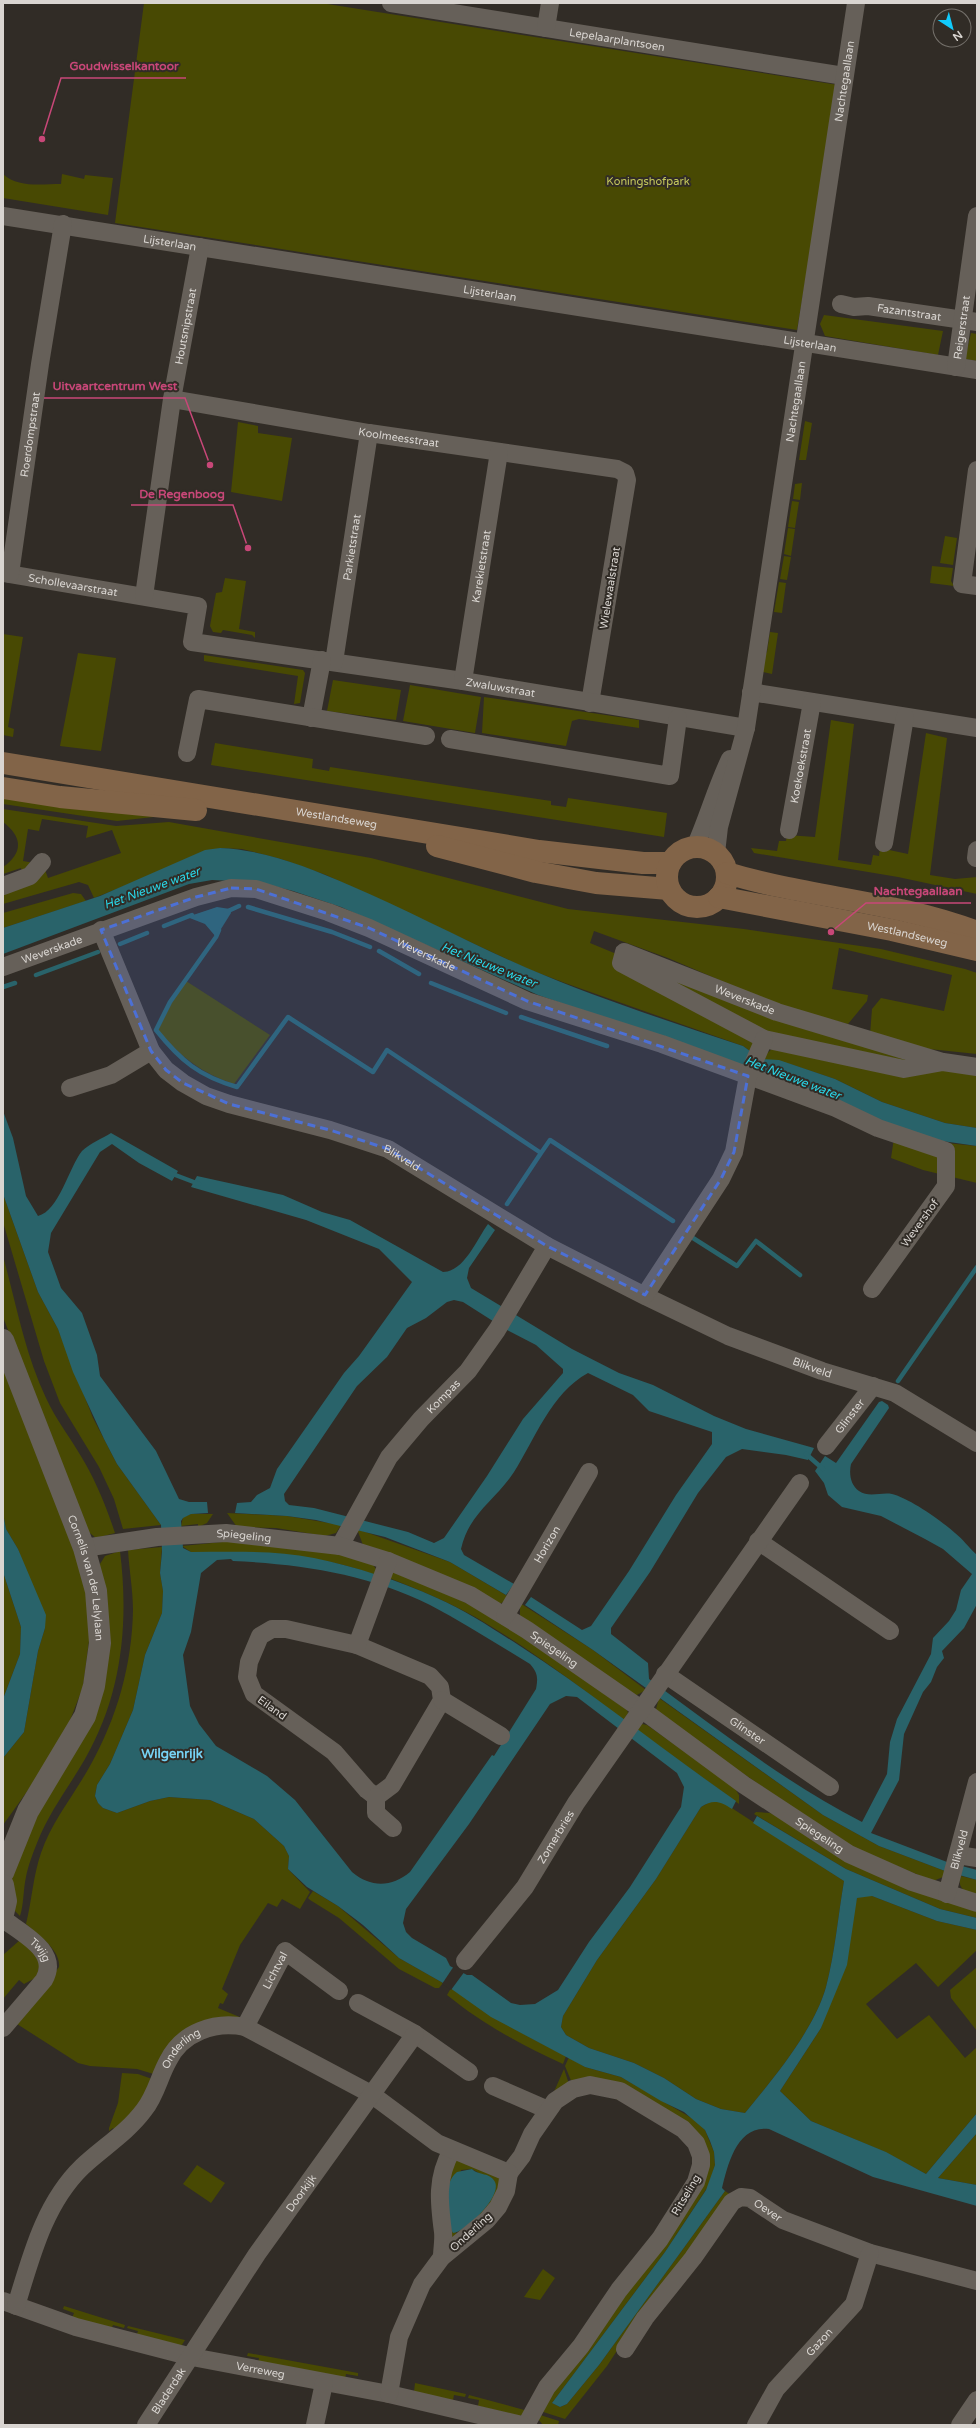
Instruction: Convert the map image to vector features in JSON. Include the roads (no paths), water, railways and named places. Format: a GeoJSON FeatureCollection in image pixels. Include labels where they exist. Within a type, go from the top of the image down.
{"type":"FeatureCollection","features":[{"type":"Feature","properties":{"kind":"main road","name":"Westlandseweg"},"geometry":{"type":"LineString","coordinates":[[3,764],[566,855],[643,863],[670,863]]}},
{"type":"Feature","properties":{"kind":"main road","name":"Westlandseweg"},"geometry":{"type":"LineString","coordinates":[[3,788],[60,797],[250,815],[337,827],[414,840],[536,872],[596,883],[669,889]]}},
{"type":"Feature","properties":{"kind":"main road"},"geometry":{"type":"LineString","coordinates":[[695,847],[706,848],[716,853],[723,862],[727,873],[726,883],[719,897],[706,906],[695,907],[680,901],[669,889],[667,876],[670,863],[680,852],[695,847]]}},
{"type":"Feature","properties":{"kind":"main road","name":"Westlandseweg"},"geometry":{"type":"LineString","coordinates":[[727,873],[759,883],[894,909],[977,932]]}},
{"type":"Feature","properties":{"kind":"main road","name":"Westlandseweg"},"geometry":{"type":"LineString","coordinates":[[719,897],[892,930],[977,950]]}},
{"type":"Feature","properties":{"kind":"street","name":"Lepelaarplantsoen"},"geometry":{"type":"LineString","coordinates":[[391,3],[844,76]]}},
{"type":"Feature","properties":{"kind":"street"},"geometry":{"type":"LineString","coordinates":[[546,28],[550,3]]}},
{"type":"Feature","properties":{"kind":"street","name":"Nachtegaallaan"},"geometry":{"type":"LineString","coordinates":[[716,853],[719,827],[746,728],[803,343],[856,3]]}},
{"type":"Feature","properties":{"kind":"street","name":"Lijsterlaan"},"geometry":{"type":"LineString","coordinates":[[3,216],[63,224],[977,370]]}},
{"type":"Feature","properties":{"kind":"street","name":"Reigerstraat"},"geometry":{"type":"LineString","coordinates":[[956,367],[970,320],[977,216]]}},
{"type":"Feature","properties":{"kind":"street","name":"Roerdompstraat"},"geometry":{"type":"LineString","coordinates":[[6,574],[63,224]]}},
{"type":"Feature","properties":{"kind":"street","name":"Houtsnipstraat"},"geometry":{"type":"LineString","coordinates":[[144,596],[172,399],[200,247]]}},
{"type":"Feature","properties":{"kind":"street","name":"Fazantstraat"},"geometry":{"type":"LineString","coordinates":[[841,304],[854,307],[868,306],[970,320]]}},
{"type":"Feature","properties":{"kind":"street","name":"Koolmeesstraat"},"geometry":{"type":"LineString","coordinates":[[172,399],[369,433],[617,469],[625,473]]}},
{"type":"Feature","properties":{"kind":"street","name":"Parkietstraat"},"geometry":{"type":"LineString","coordinates":[[328,661],[369,433]]}},
{"type":"Feature","properties":{"kind":"street","name":"Karekietstraat"},"geometry":{"type":"LineString","coordinates":[[463,681],[499,452]]}},
{"type":"Feature","properties":{"kind":"street"},"geometry":{"type":"LineString","coordinates":[[970,585],[977,470]]}},
{"type":"Feature","properties":{"kind":"street","name":"Wielewaalstraat"},"geometry":{"type":"LineString","coordinates":[[590,703],[627,480],[625,473]]}},
{"type":"Feature","properties":{"kind":"street","name":"Schollevaarstraat"},"geometry":{"type":"LineString","coordinates":[[6,574],[144,596]]}},
{"type":"Feature","properties":{"kind":"street","name":"Zwaluwstraat"},"geometry":{"type":"LineString","coordinates":[[144,596],[198,606],[192,642],[463,681],[678,718],[746,728]]}},
{"type":"Feature","properties":{"kind":"street"},"geometry":{"type":"LineString","coordinates":[[311,718],[328,661]]}},
{"type":"Feature","properties":{"kind":"street"},"geometry":{"type":"LineString","coordinates":[[751,692],[977,728]]}},
{"type":"Feature","properties":{"kind":"street"},"geometry":{"type":"LineString","coordinates":[[187,753],[198,699],[426,736]]}},
{"type":"Feature","properties":{"kind":"street","name":"Koekoekstraat"},"geometry":{"type":"LineString","coordinates":[[789,830],[812,702]]}},
{"type":"Feature","properties":{"kind":"street"},"geometry":{"type":"LineString","coordinates":[[884,843],[905,717]]}},
{"type":"Feature","properties":{"kind":"street"},"geometry":{"type":"LineString","coordinates":[[450,739],[670,776],[678,718]]}},
{"type":"Feature","properties":{"kind":"street","name":"Nachtegaallaan"},"geometry":{"type":"LineString","coordinates":[[695,847],[705,823],[712,798],[746,728]]}},
{"type":"Feature","properties":{"kind":"street"},"geometry":{"type":"LineString","coordinates":[[3,886],[30,876],[42,862]]}},
{"type":"Feature","properties":{"kind":"street","name":"Weverskade"},"geometry":{"type":"LineString","coordinates":[[3,967],[101,930],[196,897],[231,888],[256,889],[328,912],[362,926],[527,1001],[662,1044],[836,1108],[878,1128],[946,1151]]}},
{"type":"Feature","properties":{"kind":"street","name":"Blikveld"},"geometry":{"type":"LineString","coordinates":[[101,930],[151,1051],[166,1070],[206,1096],[229,1104],[330,1130],[388,1149],[547,1246],[645,1295],[728,1336],[822,1371],[895,1393],[977,1443]]}},
{"type":"Feature","properties":{"kind":"street","name":"Weverskade"},"geometry":{"type":"LineString","coordinates":[[943,1062],[904,1069],[762,1043],[621,963],[624,952],[777,1012],[943,1062],[977,1067]]}},
{"type":"Feature","properties":{"kind":"street"},"geometry":{"type":"LineString","coordinates":[[645,1295],[688,1227],[721,1179],[734,1152],[748,1076],[762,1043]]}},
{"type":"Feature","properties":{"kind":"street"},"geometry":{"type":"LineString","coordinates":[[70,1088],[111,1075],[151,1051]]}},
{"type":"Feature","properties":{"kind":"street","name":"Wevershof"},"geometry":{"type":"LineString","coordinates":[[872,1289],[946,1186],[946,1151]]}},
{"type":"Feature","properties":{"kind":"street","name":"Kompas"},"geometry":{"type":"LineString","coordinates":[[340,1546],[389,1457],[421,1418],[468,1372],[498,1330],[547,1246]]}},
{"type":"Feature","properties":{"kind":"street","name":"Cornelis van der Lelylaan"},"geometry":{"type":"LineString","coordinates":[[3,1340],[84,1548],[96,1590],[100,1643],[94,1686],[85,1716],[28,1811],[3,1873]]}},
{"type":"Feature","properties":{"kind":"street","name":"Glinster"},"geometry":{"type":"LineString","coordinates":[[826,1446],[873,1386]]}},
{"type":"Feature","properties":{"kind":"street","name":"Horizon"},"geometry":{"type":"LineString","coordinates":[[505,1616],[588,1472]]}},
{"type":"Feature","properties":{"kind":"street"},"geometry":{"type":"LineString","coordinates":[[631,1723],[800,1483]]}},
{"type":"Feature","properties":{"kind":"street","name":"Spiegeling"},"geometry":{"type":"LineString","coordinates":[[84,1548],[157,1537],[226,1533],[340,1546],[386,1568],[470,1595],[505,1616],[631,1723],[744,1785],[850,1854],[912,1882],[977,1902]]}},
{"type":"Feature","properties":{"kind":"street"},"geometry":{"type":"LineString","coordinates":[[758,1541],[890,1631]]}},
{"type":"Feature","properties":{"kind":"street"},"geometry":{"type":"LineString","coordinates":[[357,1645],[386,1568]]}},
{"type":"Feature","properties":{"kind":"street","name":"Eiland"},"geometry":{"type":"LineString","coordinates":[[376,1797],[367,1790],[334,1752],[254,1694],[247,1677],[249,1662],[260,1636],[272,1628],[286,1628],[357,1645],[430,1676],[440,1687],[442,1700]]}},
{"type":"Feature","properties":{"kind":"street","name":"Glinster"},"geometry":{"type":"LineString","coordinates":[[658,1684],[830,1787]]}},
{"type":"Feature","properties":{"kind":"street"},"geometry":{"type":"LineString","coordinates":[[393,1828],[376,1813],[376,1797],[392,1785],[442,1700],[501,1736]]}},
{"type":"Feature","properties":{"kind":"street","name":"Zomerbries"},"geometry":{"type":"LineString","coordinates":[[465,1961],[525,1887],[576,1803],[631,1723]]}},
{"type":"Feature","properties":{"kind":"street","name":"Blikveld"},"geometry":{"type":"LineString","coordinates":[[947,1894],[977,1782]]}},
{"type":"Feature","properties":{"kind":"street","name":"Cornelis van der Lelylaan"},"geometry":{"type":"LineString","coordinates":[[3,1836],[28,1811]]}},
{"type":"Feature","properties":{"kind":"street"},"geometry":{"type":"LineString","coordinates":[[955,1864],[977,1858]]}},
{"type":"Feature","properties":{"kind":"street"},"geometry":{"type":"LineString","coordinates":[[3,1885],[6,1901],[3,1914]]}},
{"type":"Feature","properties":{"kind":"street","name":"Twijg"},"geometry":{"type":"LineString","coordinates":[[3,1919],[36,1944],[44,1952],[49,1963],[49,1972],[44,1980],[3,2028]]}},
{"type":"Feature","properties":{"kind":"street","name":"Lichtval"},"geometry":{"type":"LineString","coordinates":[[245,2027],[285,1951],[339,1991]]}},
{"type":"Feature","properties":{"kind":"street"},"geometry":{"type":"LineString","coordinates":[[358,2003],[415,2034],[469,2072]]}},
{"type":"Feature","properties":{"kind":"street","name":"Onderling"},"geometry":{"type":"LineString","coordinates":[[10,2303],[41,2228],[63,2190],[81,2168],[125,2130],[145,2110],[153,2098],[172,2054],[192,2035],[202,2029],[231,2024],[245,2027],[371,2094],[437,2143],[510,2173],[506,2191],[498,2207],[487,2220],[442,2257],[422,2284],[399,2337],[389,2394]]}},
{"type":"Feature","properties":{"kind":"street","name":"Doorkijk"},"geometry":{"type":"LineString","coordinates":[[192,2357],[257,2254],[415,2034]]}},
{"type":"Feature","properties":{"kind":"street"},"geometry":{"type":"LineString","coordinates":[[493,2086],[548,2110]]}},
{"type":"Feature","properties":{"kind":"street","name":"Ritseling"},"geometry":{"type":"LineString","coordinates":[[510,2173],[522,2156],[532,2134],[548,2110],[564,2093],[578,2087],[604,2086],[620,2091],[689,2134],[701,2156],[701,2165],[696,2182],[660,2239],[619,2290],[581,2346],[547,2386],[526,2425]]}},
{"type":"Feature","properties":{"kind":"street","name":"Onderling"},"geometry":{"type":"LineString","coordinates":[[442,2257],[443,2233],[438,2194],[440,2178],[452,2150]]}},
{"type":"Feature","properties":{"kind":"street","name":"Oever"},"geometry":{"type":"LineString","coordinates":[[626,2348],[645,2318],[693,2258],[732,2202],[740,2197],[750,2198],[783,2220],[870,2253],[977,2281]]}},
{"type":"Feature","properties":{"kind":"street","name":"Gazon"},"geometry":{"type":"LineString","coordinates":[[756,2425],[776,2389],[854,2304],[870,2253]]}},
{"type":"Feature","properties":{"kind":"street","name":"Verreweg"},"geometry":{"type":"LineString","coordinates":[[10,2303],[76,2327],[192,2357],[389,2394],[522,2425]]}},
{"type":"Feature","properties":{"kind":"street","name":"Bladerdak"},"geometry":{"type":"LineString","coordinates":[[146,2425],[192,2357]]}},
{"type":"Feature","properties":{"kind":"street"},"geometry":{"type":"LineString","coordinates":[[315,2425],[324,2382]]}},
{"type":"Feature","properties":{"kind":"street"},"geometry":{"type":"LineString","coordinates":[[960,2425],[977,2400]]}},
{"type":"Feature","properties":{"kind":"water","name":"Het Nieuwe water"},"geometry":{"type":"Polygon","coordinates":[[[220,848],[237,849],[286,860],[334,878],[482,948],[580,989],[743,1046],[761,1059],[779,1060],[835,1079],[882,1102],[945,1123],[977,1128],[977,1146],[942,1141],[915,1134],[744,1067],[538,995],[341,907],[293,891],[258,882],[212,880],[189,884],[3,954],[3,928],[100,896],[205,850],[220,848]]]}},
{"type":"Feature","properties":{"kind":"water"},"geometry":{"type":"Polygon","coordinates":[[[217,907],[230,909],[231,913],[216,937],[205,924],[187,917],[217,907]]]}},
{"type":"Feature","properties":{"kind":"water"},"geometry":{"type":"Polygon","coordinates":[[[3,1111],[13,1138],[26,1196],[38,1216],[52,1206],[82,1151],[111,1133],[178,1171],[172,1181],[139,1163],[112,1144],[100,1152],[51,1233],[48,1252],[61,1288],[82,1313],[97,1355],[100,1376],[156,1451],[179,1499],[189,1502],[207,1502],[208,1513],[191,1514],[183,1518],[181,1521],[183,1548],[191,1552],[237,1552],[299,1555],[377,1575],[407,1585],[437,1598],[480,1620],[548,1664],[736,1801],[732,1809],[724,1804],[716,1802],[705,1804],[701,1807],[656,1879],[597,1960],[563,2016],[561,2027],[566,2035],[589,2048],[634,2063],[664,2078],[696,2099],[721,2109],[745,2113],[792,2053],[812,2020],[820,2003],[826,1987],[832,1961],[844,1881],[753,1823],[757,1816],[846,1869],[940,1909],[977,1918],[977,1930],[937,1921],[872,1896],[857,1898],[847,1965],[821,2028],[780,2091],[811,2121],[886,2152],[926,2174],[977,2113],[977,2133],[938,2178],[977,2185],[977,2206],[873,2177],[769,2129],[758,2129],[749,2133],[736,2148],[731,2158],[722,2188],[725,2191],[599,2365],[567,2404],[560,2407],[552,2403],[665,2252],[706,2190],[715,2165],[714,2152],[710,2141],[705,2130],[684,2112],[661,2101],[621,2077],[585,2067],[491,2017],[443,1983],[399,1958],[363,1925],[338,1906],[307,1887],[288,1869],[289,1856],[284,1846],[254,1819],[210,1800],[169,1797],[150,1801],[117,1813],[103,1808],[98,1803],[95,1796],[97,1785],[110,1764],[133,1710],[145,1655],[162,1613],[163,1591],[160,1573],[162,1552],[161,1525],[117,1464],[104,1439],[73,1372],[58,1329],[38,1292],[3,1194],[3,1111]],[[231,1559],[217,1560],[201,1573],[191,1632],[183,1655],[190,1706],[199,1724],[216,1746],[267,1776],[295,1800],[352,1872],[367,1881],[374,1883],[381,1884],[396,1881],[410,1872],[492,1755],[494,1756],[536,1689],[537,1679],[535,1670],[530,1664],[443,1612],[407,1594],[383,1585],[334,1572],[258,1562],[233,1561],[231,1559]],[[566,1696],[550,1704],[469,1824],[406,1909],[403,1923],[406,1932],[412,1938],[446,1958],[450,1966],[467,1975],[472,1975],[511,2003],[520,2005],[535,2004],[558,1990],[589,1942],[630,1887],[681,1807],[684,1787],[677,1773],[577,1697],[566,1696]]]}},
{"type":"Feature","properties":{"kind":"water"},"geometry":{"type":"Polygon","coordinates":[[[197,1176],[283,1195],[322,1212],[350,1220],[443,1272],[451,1271],[464,1261],[488,1224],[495,1230],[469,1268],[467,1278],[471,1288],[572,1349],[619,1373],[653,1385],[714,1416],[746,1429],[814,1448],[808,1460],[786,1455],[742,1449],[726,1457],[698,1493],[650,1572],[611,1628],[611,1634],[648,1663],[649,1679],[752,1755],[806,1790],[862,1822],[887,1774],[890,1742],[897,1719],[931,1654],[933,1638],[949,1621],[956,1610],[961,1590],[972,1574],[943,1549],[881,1516],[842,1507],[828,1495],[824,1483],[815,1471],[825,1456],[836,1463],[879,1402],[882,1401],[888,1405],[889,1408],[851,1464],[850,1475],[852,1482],[859,1491],[863,1493],[892,1494],[907,1500],[934,1516],[961,1538],[977,1555],[977,1604],[964,1628],[942,1651],[944,1658],[937,1667],[931,1682],[923,1692],[904,1734],[899,1780],[871,1833],[947,1862],[977,1870],[977,1880],[945,1871],[879,1846],[823,1815],[593,1650],[525,1605],[531,1597],[582,1630],[591,1626],[629,1571],[676,1495],[712,1444],[712,1432],[649,1411],[633,1395],[588,1373],[575,1382],[554,1404],[507,1482],[476,1516],[465,1537],[461,1549],[464,1555],[514,1584],[506,1595],[450,1562],[385,1537],[316,1520],[287,1516],[235,1513],[237,1503],[251,1502],[257,1495],[270,1488],[277,1469],[344,1373],[359,1356],[412,1282],[379,1249],[306,1220],[191,1187],[197,1176]],[[454,1300],[447,1302],[426,1318],[407,1328],[387,1357],[357,1386],[284,1494],[285,1501],[289,1505],[314,1508],[408,1532],[434,1543],[444,1538],[487,1476],[523,1419],[563,1373],[563,1369],[536,1345],[507,1330],[463,1302],[454,1300]]]}},
{"type":"Feature","properties":{"kind":"water"},"geometry":{"type":"Polygon","coordinates":[[[3,1513],[6,1529],[18,1549],[46,1615],[45,1628],[38,1651],[24,1732],[3,1758],[3,1699],[20,1654],[21,1627],[3,1572],[3,1513]]]}},
{"type":"Feature","properties":{"kind":"water"},"geometry":{"type":"Polygon","coordinates":[[[472,2169],[493,2179],[496,2188],[493,2196],[482,2212],[466,2227],[453,2233],[448,2219],[446,2201],[449,2184],[452,2177],[457,2172],[472,2169]]]}},
{"type":"Feature","properties":{"kind":"waterway"},"geometry":{"type":"LineString","coordinates":[[226,912],[239,906]]}},
{"type":"Feature","properties":{"kind":"waterway"},"geometry":{"type":"LineString","coordinates":[[248,907],[332,932],[370,947]]}},
{"type":"Feature","properties":{"kind":"waterway"},"geometry":{"type":"LineString","coordinates":[[164,926],[192,915]]}},
{"type":"Feature","properties":{"kind":"waterway"},"geometry":{"type":"LineString","coordinates":[[219,930],[216,937],[170,1002],[156,1030],[183,1059],[201,1072],[212,1078],[237,1087],[288,1017],[373,1072],[387,1050],[541,1153],[550,1140],[673,1221]]}},
{"type":"Feature","properties":{"kind":"waterway"},"geometry":{"type":"LineString","coordinates":[[120,944],[147,933]]}},
{"type":"Feature","properties":{"kind":"waterway"},"geometry":{"type":"LineString","coordinates":[[379,951],[419,974]]}},
{"type":"Feature","properties":{"kind":"waterway"},"geometry":{"type":"LineString","coordinates":[[36,975],[98,952]]}},
{"type":"Feature","properties":{"kind":"waterway"},"geometry":{"type":"LineString","coordinates":[[3,987],[15,983]]}},
{"type":"Feature","properties":{"kind":"waterway"},"geometry":{"type":"LineString","coordinates":[[431,983],[506,1013]]}},
{"type":"Feature","properties":{"kind":"waterway"},"geometry":{"type":"LineString","coordinates":[[521,1017],[607,1046]]}},
{"type":"Feature","properties":{"kind":"waterway"},"geometry":{"type":"LineString","coordinates":[[507,1204],[541,1153]]}},
{"type":"Feature","properties":{"kind":"waterway"},"geometry":{"type":"LineString","coordinates":[[170,1173],[199,1184]]}},
{"type":"Feature","properties":{"kind":"waterway"},"geometry":{"type":"LineString","coordinates":[[693,1238],[737,1266],[756,1241],[800,1275]]}},
{"type":"Feature","properties":{"kind":"waterway"},"geometry":{"type":"LineString","coordinates":[[898,1381],[977,1267]]}},
{"type":"Feature","properties":{"kind":"waterway"},"geometry":{"type":"LineString","coordinates":[[806,1454],[823,1469]]}},
{"type":"Feature","properties":{"kind":"place","name":"Goudwisselkantoor"},"geometry":{"type":"Point","coordinates":[42,139]}},
{"type":"Feature","properties":{"kind":"place","name":"Uitvaartcentrum West"},"geometry":{"type":"Point","coordinates":[210,465]}},
{"type":"Feature","properties":{"kind":"place","name":"De Regenboog"},"geometry":{"type":"Point","coordinates":[248,548]}},
{"type":"Feature","properties":{"kind":"place","name":"Nachtegaallaan"},"geometry":{"type":"Point","coordinates":[831,932]}},
{"type":"Feature","properties":{"kind":"district","name":"Wilgenrijk"},"geometry":{"type":"Point","coordinates":[172,1754]}},
{"type":"Feature","properties":{"kind":"park label","name":"Koningshofpark"},"geometry":{"type":"Point","coordinates":[648,181]}}]}
